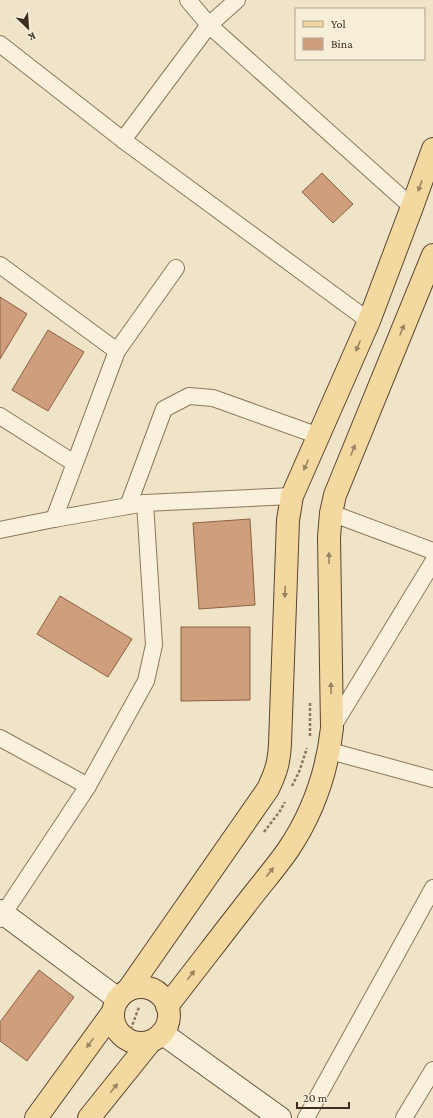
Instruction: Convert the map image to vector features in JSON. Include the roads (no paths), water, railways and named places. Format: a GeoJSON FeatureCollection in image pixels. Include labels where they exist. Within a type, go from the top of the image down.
{"type":"FeatureCollection","features":[{"type":"Feature","properties":{"kind":"main road"},"geometry":{"type":"LineString","coordinates":[[36,1118],[268,789],[274,776],[279,762],[288,520],[292,496],[369,322],[433,149]]}},
{"type":"Feature","properties":{"kind":"main road"},"geometry":{"type":"LineString","coordinates":[[167,1006],[288,849],[305,820],[317,795],[330,751],[332,728],[329,536],[331,513],[335,495],[431,265]]}},
{"type":"Feature","properties":{"kind":"main road"},"geometry":{"type":"LineString","coordinates":[[1,915],[120,1000]]}},
{"type":"Feature","properties":{"kind":"main road"},"geometry":{"type":"LineString","coordinates":[[89,1118],[156,1038],[165,1030],[169,1022],[169,1012],[161,996],[146,988],[137,988],[120,1000],[113,1020],[116,1030],[122,1037],[131,1042],[140,1044],[156,1038]]}},
{"type":"Feature","properties":{"kind":"main road"},"geometry":{"type":"LineString","coordinates":[[156,1038],[280,1118]]}},
{"type":"Feature","properties":{"kind":"street"},"geometry":{"type":"LineString","coordinates":[[188,0],[209,25],[412,207]]}},
{"type":"Feature","properties":{"kind":"street"},"geometry":{"type":"LineString","coordinates":[[123,140],[209,25],[237,0]]}},
{"type":"Feature","properties":{"kind":"street"},"geometry":{"type":"LineString","coordinates":[[0,44],[123,140],[369,322]]}},
{"type":"Feature","properties":{"kind":"street"},"geometry":{"type":"LineString","coordinates":[[0,265],[117,351]]}},
{"type":"Feature","properties":{"kind":"street"},"geometry":{"type":"LineString","coordinates":[[54,519],[117,351],[176,268]]}},
{"type":"Feature","properties":{"kind":"street"},"geometry":{"type":"LineString","coordinates":[[128,506],[164,409],[189,396],[213,398],[319,436]]}},
{"type":"Feature","properties":{"kind":"street"},"geometry":{"type":"LineString","coordinates":[[0,416],[74,463]]}},
{"type":"Feature","properties":{"kind":"street"},"geometry":{"type":"LineString","coordinates":[[0,530],[145,503],[292,496]]}},
{"type":"Feature","properties":{"kind":"street"},"geometry":{"type":"LineString","coordinates":[[1,915],[88,786],[146,682],[154,645],[145,503]]}},
{"type":"Feature","properties":{"kind":"street"},"geometry":{"type":"LineString","coordinates":[[331,513],[433,551]]}},
{"type":"Feature","properties":{"kind":"street"},"geometry":{"type":"LineString","coordinates":[[332,728],[433,562]]}},
{"type":"Feature","properties":{"kind":"street"},"geometry":{"type":"LineString","coordinates":[[0,738],[88,786]]}},
{"type":"Feature","properties":{"kind":"street"},"geometry":{"type":"LineString","coordinates":[[330,751],[433,780]]}},
{"type":"Feature","properties":{"kind":"street"},"geometry":{"type":"LineString","coordinates":[[306,1118],[433,888]]}},
{"type":"Feature","properties":{"kind":"street"},"geometry":{"type":"LineString","coordinates":[[404,1118],[433,1070]]}}]}
